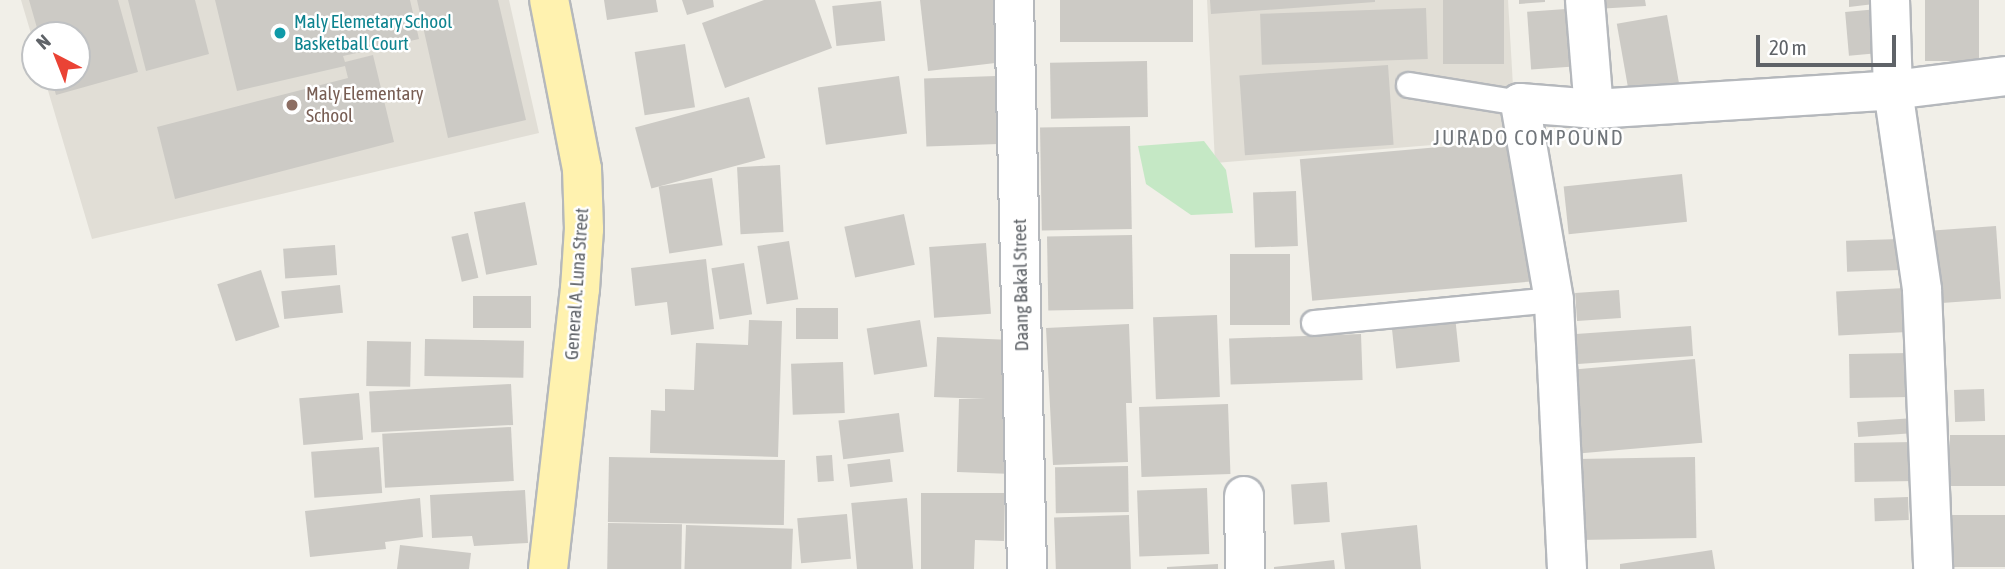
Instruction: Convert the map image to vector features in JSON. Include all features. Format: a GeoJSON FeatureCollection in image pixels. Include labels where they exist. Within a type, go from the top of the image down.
{"type":"FeatureCollection","features":[{"type":"Feature","properties":{"kind":"main road","name":"General A. Luna Street"},"geometry":{"type":"LineString","coordinates":[[548,569],[580,289],[584,229],[582,169],[549,0]]}},
{"type":"Feature","properties":{"kind":"street","name":"Daang Bakal Street"},"geometry":{"type":"LineString","coordinates":[[1014,0],[1027,569]]}},
{"type":"Feature","properties":{"kind":"street"},"geometry":{"type":"LineString","coordinates":[[1586,0],[1594,108]]}},
{"type":"Feature","properties":{"kind":"street"},"geometry":{"type":"LineString","coordinates":[[1890,0],[1894,90],[1922,290],[1933,569]]}},
{"type":"Feature","properties":{"kind":"street"},"geometry":{"type":"LineString","coordinates":[[1567,569],[1554,300],[1520,103],[1594,108],[1894,90],[2005,76]]}},
{"type":"Feature","properties":{"kind":"street"},"geometry":{"type":"LineString","coordinates":[[1244,496],[1245,569]]}},
{"type":"Feature","properties":{"kind":"lane"},"geometry":{"type":"LineString","coordinates":[[1409,85],[1520,103]]}},
{"type":"Feature","properties":{"kind":"lane"},"geometry":{"type":"LineString","coordinates":[[1314,323],[1554,300]]}},
{"type":"Feature","properties":{"kind":"shaded area","name":"Maly Elementary School"},"geometry":{"type":"Polygon","coordinates":[[[21,0],[509,0],[539,133],[92,239],[48,91],[91,91],[91,21],[27,21],[21,0]]]}},
{"type":"Feature","properties":{"kind":"shaded area"},"geometry":{"type":"Polygon","coordinates":[[[1207,0],[1508,0],[1516,138],[1215,163],[1207,0]]]}},
{"type":"Feature","properties":{"kind":"green space"},"geometry":{"type":"Polygon","coordinates":[[[1204,141],[1226,170],[1233,213],[1191,215],[1146,184],[1138,146],[1204,141]]]}},
{"type":"Feature","properties":{"kind":"building"},"geometry":{"type":"Polygon","coordinates":[[[29,0],[118,0],[138,72],[91,85],[91,21],[35,21],[29,0]]]}},
{"type":"Feature","properties":{"kind":"building"},"geometry":{"type":"Polygon","coordinates":[[[128,0],[195,0],[209,54],[146,71],[128,0]]]}},
{"type":"Feature","properties":{"kind":"building"},"geometry":{"type":"Polygon","coordinates":[[[215,0],[410,0],[419,39],[343,56],[345,62],[373,55],[394,142],[175,199],[157,127],[348,78],[345,66],[237,91],[215,0]]]}},
{"type":"Feature","properties":{"kind":"building"},"geometry":{"type":"Polygon","coordinates":[[[417,0],[498,0],[526,120],[448,138],[417,0]]]}},
{"type":"Feature","properties":{"kind":"building"},"geometry":{"type":"Polygon","coordinates":[[[604,0],[656,0],[658,12],[607,20],[604,0]]]}},
{"type":"Feature","properties":{"kind":"building"},"geometry":{"type":"Polygon","coordinates":[[[682,0],[713,0],[714,7],[687,15],[682,0]]]}},
{"type":"Feature","properties":{"kind":"building"},"geometry":{"type":"Polygon","coordinates":[[[764,0],[815,0],[832,48],[725,88],[702,23],[764,0]]]}},
{"type":"Feature","properties":{"kind":"building"},"geometry":{"type":"Polygon","coordinates":[[[920,0],[1006,0],[1012,61],[928,71],[920,0]]]}},
{"type":"Feature","properties":{"kind":"building"},"geometry":{"type":"Polygon","coordinates":[[[1060,0],[1193,0],[1193,42],[1060,42],[1060,0]]]}},
{"type":"Feature","properties":{"kind":"building"},"geometry":{"type":"Polygon","coordinates":[[[1210,0],[1375,0],[1375,2],[1211,14],[1210,0]]]}},
{"type":"Feature","properties":{"kind":"building"},"geometry":{"type":"Polygon","coordinates":[[[1443,0],[1504,0],[1504,64],[1443,64],[1443,0]]]}},
{"type":"Feature","properties":{"kind":"building"},"geometry":{"type":"Polygon","coordinates":[[[1519,0],[1545,0],[1545,2],[1519,4],[1519,0]]]}},
{"type":"Feature","properties":{"kind":"building"},"geometry":{"type":"Polygon","coordinates":[[[1596,0],[1645,0],[1646,6],[1596,9],[1596,0]]]}},
{"type":"Feature","properties":{"kind":"building"},"geometry":{"type":"Polygon","coordinates":[[[1849,0],[1874,0],[1874,4],[1849,7],[1849,0]]]}},
{"type":"Feature","properties":{"kind":"building"},"geometry":{"type":"Polygon","coordinates":[[[1925,0],[1979,0],[1979,61],[1925,61],[1925,0]]]}},
{"type":"Feature","properties":{"kind":"building"},"geometry":{"type":"Polygon","coordinates":[[[881,1],[885,41],[836,46],[832,6],[881,1]]]}},
{"type":"Feature","properties":{"kind":"building"},"geometry":{"type":"Polygon","coordinates":[[[1426,8],[1428,59],[1262,65],[1260,14],[1426,8]]]}},
{"type":"Feature","properties":{"kind":"building"},"geometry":{"type":"Polygon","coordinates":[[[1566,9],[1570,67],[1531,70],[1527,12],[1566,9]]]}},
{"type":"Feature","properties":{"kind":"building"},"geometry":{"type":"Polygon","coordinates":[[[1878,9],[1882,53],[1849,56],[1845,12],[1878,9]]]}},
{"type":"Feature","properties":{"kind":"building"},"geometry":{"type":"Polygon","coordinates":[[[1667,15],[1680,86],[1629,95],[1617,24],[1667,15]]]}},
{"type":"Feature","properties":{"kind":"building"},"geometry":{"type":"Polygon","coordinates":[[[685,44],[695,107],[645,115],[635,52],[685,44]]]}},
{"type":"Feature","properties":{"kind":"building"},"geometry":{"type":"Polygon","coordinates":[[[1147,61],[1148,117],[1051,119],[1050,63],[1147,61]]]}},
{"type":"Feature","properties":{"kind":"building"},"geometry":{"type":"Polygon","coordinates":[[[1388,65],[1394,145],[1245,155],[1239,75],[1388,65]]]}},
{"type":"Feature","properties":{"kind":"building"},"geometry":{"type":"Polygon","coordinates":[[[899,76],[907,133],[826,145],[818,87],[899,76]]]}},
{"type":"Feature","properties":{"kind":"building"},"geometry":{"type":"Polygon","coordinates":[[[996,76],[998,144],[926,146],[924,79],[996,76]]]}},
{"type":"Feature","properties":{"kind":"building"},"geometry":{"type":"Polygon","coordinates":[[[55,91],[70,91],[56,95],[55,91]]]}},
{"type":"Feature","properties":{"kind":"building"},"geometry":{"type":"Polygon","coordinates":[[[749,97],[765,158],[651,188],[635,128],[749,97]]]}},
{"type":"Feature","properties":{"kind":"building"},"geometry":{"type":"Polygon","coordinates":[[[1130,126],[1132,229],[1042,231],[1040,128],[1130,126]]]}},
{"type":"Feature","properties":{"kind":"building"},"geometry":{"type":"Polygon","coordinates":[[[1519,140],[1531,281],[1312,301],[1300,159],[1519,140]]]}},
{"type":"Feature","properties":{"kind":"building"},"geometry":{"type":"Polygon","coordinates":[[[780,165],[784,232],[741,234],[737,167],[780,165]]]}},
{"type":"Feature","properties":{"kind":"building"},"geometry":{"type":"Polygon","coordinates":[[[1682,174],[1687,222],[1569,234],[1564,186],[1682,174]]]}},
{"type":"Feature","properties":{"kind":"building"},"geometry":{"type":"Polygon","coordinates":[[[712,178],[723,245],[669,254],[659,186],[712,178]]]}},
{"type":"Feature","properties":{"kind":"building"},"geometry":{"type":"Polygon","coordinates":[[[1296,191],[1298,246],[1255,247],[1253,193],[1296,191]]]}},
{"type":"Feature","properties":{"kind":"building"},"geometry":{"type":"Polygon","coordinates":[[[525,202],[537,265],[486,275],[474,212],[525,202]]]}},
{"type":"Feature","properties":{"kind":"building"},"geometry":{"type":"Polygon","coordinates":[[[904,214],[915,265],[855,278],[844,227],[904,214]]]}},
{"type":"Feature","properties":{"kind":"building"},"geometry":{"type":"Polygon","coordinates":[[[1996,226],[2001,299],[1938,303],[1933,230],[1996,226]]]}},
{"type":"Feature","properties":{"kind":"building"},"geometry":{"type":"Polygon","coordinates":[[[468,233],[478,278],[462,282],[451,237],[468,233]]]}},
{"type":"Feature","properties":{"kind":"building"},"geometry":{"type":"Polygon","coordinates":[[[1132,235],[1133,309],[1048,310],[1047,236],[1132,235]]]}},
{"type":"Feature","properties":{"kind":"building"},"geometry":{"type":"Polygon","coordinates":[[[1899,239],[1900,270],[1847,272],[1846,241],[1899,239]]]}},
{"type":"Feature","properties":{"kind":"building"},"geometry":{"type":"Polygon","coordinates":[[[789,241],[798,299],[767,304],[757,246],[789,241]]]}},
{"type":"Feature","properties":{"kind":"building"},"geometry":{"type":"Polygon","coordinates":[[[986,243],[991,314],[934,318],[929,247],[986,243]]]}},
{"type":"Feature","properties":{"kind":"building"},"geometry":{"type":"Polygon","coordinates":[[[335,245],[337,275],[285,279],[283,249],[335,245]]]}},
{"type":"Feature","properties":{"kind":"building"},"geometry":{"type":"Polygon","coordinates":[[[1230,254],[1290,254],[1290,325],[1230,325],[1230,254]]]}},
{"type":"Feature","properties":{"kind":"building"},"geometry":{"type":"Polygon","coordinates":[[[706,259],[714,329],[671,335],[667,302],[635,306],[631,268],[706,259]]]}},
{"type":"Feature","properties":{"kind":"building"},"geometry":{"type":"Polygon","coordinates":[[[744,263],[752,314],[720,320],[711,268],[744,263]]]}},
{"type":"Feature","properties":{"kind":"building"},"geometry":{"type":"Polygon","coordinates":[[[261,270],[280,327],[236,341],[217,284],[261,270]]]}},
{"type":"Feature","properties":{"kind":"building"},"geometry":{"type":"Polygon","coordinates":[[[340,285],[343,313],[284,319],[281,291],[340,285]]]}},
{"type":"Feature","properties":{"kind":"building"},"geometry":{"type":"Polygon","coordinates":[[[1905,288],[1907,332],[1838,336],[1836,292],[1905,288]]]}},
{"type":"Feature","properties":{"kind":"building"},"geometry":{"type":"Polygon","coordinates":[[[1619,290],[1621,318],[1577,321],[1575,293],[1619,290]]]}},
{"type":"Feature","properties":{"kind":"building"},"geometry":{"type":"Polygon","coordinates":[[[473,296],[531,296],[531,328],[473,328],[473,296]]]}},
{"type":"Feature","properties":{"kind":"building"},"geometry":{"type":"Polygon","coordinates":[[[796,308],[838,308],[838,339],[796,339],[796,308]]]}},
{"type":"Feature","properties":{"kind":"building"},"geometry":{"type":"Polygon","coordinates":[[[1217,315],[1220,397],[1156,399],[1153,317],[1217,315]]]}},
{"type":"Feature","properties":{"kind":"building"},"geometry":{"type":"Polygon","coordinates":[[[1455,316],[1460,362],[1396,368],[1391,323],[1455,316]]]}},
{"type":"Feature","properties":{"kind":"building"},"geometry":{"type":"Polygon","coordinates":[[[749,320],[782,321],[778,457],[650,453],[651,410],[665,411],[665,389],[694,390],[696,343],[748,345],[749,320]]]}},
{"type":"Feature","properties":{"kind":"building"},"geometry":{"type":"Polygon","coordinates":[[[920,320],[927,366],[874,375],[867,328],[920,320]]]}},
{"type":"Feature","properties":{"kind":"building"},"geometry":{"type":"Polygon","coordinates":[[[1129,324],[1132,403],[1126,403],[1128,462],[1053,465],[1046,328],[1129,324]]]}},
{"type":"Feature","properties":{"kind":"building"},"geometry":{"type":"Polygon","coordinates":[[[1691,326],[1693,356],[1574,364],[1572,334],[1691,326]]]}},
{"type":"Feature","properties":{"kind":"building"},"geometry":{"type":"Polygon","coordinates":[[[1361,334],[1363,380],[1231,385],[1229,339],[1361,334]]]}},
{"type":"Feature","properties":{"kind":"building"},"geometry":{"type":"Polygon","coordinates":[[[937,337],[1013,340],[1013,474],[957,472],[959,399],[986,399],[934,397],[937,337]]]}},
{"type":"Feature","properties":{"kind":"building"},"geometry":{"type":"Polygon","coordinates":[[[425,339],[524,341],[523,378],[424,376],[425,339]]]}},
{"type":"Feature","properties":{"kind":"building"},"geometry":{"type":"Polygon","coordinates":[[[367,341],[411,342],[410,387],[366,386],[367,341]]]}},
{"type":"Feature","properties":{"kind":"building"},"geometry":{"type":"Polygon","coordinates":[[[1909,353],[1910,397],[1850,398],[1849,354],[1909,353]]]}},
{"type":"Feature","properties":{"kind":"building"},"geometry":{"type":"Polygon","coordinates":[[[1695,359],[1702,443],[1573,454],[1565,370],[1695,359]]]}},
{"type":"Feature","properties":{"kind":"building"},"geometry":{"type":"Polygon","coordinates":[[[843,362],[845,413],[793,415],[791,364],[843,362]]]}},
{"type":"Feature","properties":{"kind":"building"},"geometry":{"type":"Polygon","coordinates":[[[511,384],[513,425],[371,432],[369,391],[511,384]]]}},
{"type":"Feature","properties":{"kind":"building"},"geometry":{"type":"Polygon","coordinates":[[[1984,389],[1985,421],[1955,422],[1954,390],[1984,389]]]}},
{"type":"Feature","properties":{"kind":"building"},"geometry":{"type":"Polygon","coordinates":[[[359,393],[363,440],[303,445],[299,398],[359,393]]]}},
{"type":"Feature","properties":{"kind":"building"},"geometry":{"type":"Polygon","coordinates":[[[1228,404],[1230,474],[1141,477],[1139,407],[1228,404]]]}},
{"type":"Feature","properties":{"kind":"building"},"geometry":{"type":"Polygon","coordinates":[[[899,413],[904,452],[843,459],[838,420],[899,413]]]}},
{"type":"Feature","properties":{"kind":"building"},"geometry":{"type":"Polygon","coordinates":[[[1914,418],[1915,433],[1858,437],[1857,422],[1914,418]]]}},
{"type":"Feature","properties":{"kind":"building"},"geometry":{"type":"Polygon","coordinates":[[[511,427],[514,481],[385,488],[382,434],[511,427]]]}},
{"type":"Feature","properties":{"kind":"building"},"geometry":{"type":"Polygon","coordinates":[[[1950,435],[2005,435],[2005,486],[1950,486],[1950,435]]]}},
{"type":"Feature","properties":{"kind":"building"},"geometry":{"type":"Polygon","coordinates":[[[1914,442],[1915,481],[1855,482],[1854,443],[1914,442]]]}},
{"type":"Feature","properties":{"kind":"building"},"geometry":{"type":"Polygon","coordinates":[[[379,447],[382,493],[314,498],[311,452],[379,447]]]}},
{"type":"Feature","properties":{"kind":"building"},"geometry":{"type":"Polygon","coordinates":[[[832,455],[834,481],[818,482],[816,456],[832,455]]]}},
{"type":"Feature","properties":{"kind":"building"},"geometry":{"type":"Polygon","coordinates":[[[609,457],[785,460],[784,525],[608,522],[609,457]]]}},
{"type":"Feature","properties":{"kind":"building"},"geometry":{"type":"Polygon","coordinates":[[[1695,457],[1696,538],[1578,540],[1577,459],[1695,457]]]}},
{"type":"Feature","properties":{"kind":"building"},"geometry":{"type":"Polygon","coordinates":[[[890,459],[893,482],[850,487],[847,464],[890,459]]]}},
{"type":"Feature","properties":{"kind":"building"},"geometry":{"type":"Polygon","coordinates":[[[1128,466],[1129,512],[1056,513],[1055,467],[1128,466]]]}},
{"type":"Feature","properties":{"kind":"building"},"geometry":{"type":"Polygon","coordinates":[[[1327,482],[1330,522],[1294,524],[1291,485],[1327,482]]]}},
{"type":"Feature","properties":{"kind":"building"},"geometry":{"type":"Polygon","coordinates":[[[1207,488],[1209,554],[1139,556],[1137,490],[1207,488]]]}},
{"type":"Feature","properties":{"kind":"building"},"geometry":{"type":"Polygon","coordinates":[[[525,490],[528,543],[474,546],[472,536],[432,538],[430,495],[525,490]]]}},
{"type":"Feature","properties":{"kind":"building"},"geometry":{"type":"Polygon","coordinates":[[[921,493],[1005,493],[1004,541],[975,540],[974,569],[921,569],[921,493]]]}},
{"type":"Feature","properties":{"kind":"building"},"geometry":{"type":"Polygon","coordinates":[[[1908,497],[1909,520],[1875,521],[1874,498],[1908,497]]]}},
{"type":"Feature","properties":{"kind":"building"},"geometry":{"type":"Polygon","coordinates":[[[420,498],[423,537],[385,542],[386,549],[310,557],[305,511],[420,498]]]}},
{"type":"Feature","properties":{"kind":"building"},"geometry":{"type":"Polygon","coordinates":[[[907,498],[913,569],[857,569],[851,503],[907,498]]]}},
{"type":"Feature","properties":{"kind":"building"},"geometry":{"type":"Polygon","coordinates":[[[847,514],[851,559],[801,563],[797,518],[847,514]]]}},
{"type":"Feature","properties":{"kind":"building"},"geometry":{"type":"Polygon","coordinates":[[[1129,515],[1131,569],[1056,569],[1054,518],[1129,515]]]}},
{"type":"Feature","properties":{"kind":"building"},"geometry":{"type":"Polygon","coordinates":[[[1946,515],[2005,515],[2005,567],[1946,567],[1946,515]]]}},
{"type":"Feature","properties":{"kind":"building"},"geometry":{"type":"Polygon","coordinates":[[[608,523],[682,524],[681,569],[607,569],[608,523]]]}},
{"type":"Feature","properties":{"kind":"building"},"geometry":{"type":"Polygon","coordinates":[[[686,525],[793,529],[792,569],[684,569],[686,525]]]}},
{"type":"Feature","properties":{"kind":"building"},"geometry":{"type":"Polygon","coordinates":[[[1417,525],[1421,569],[1345,569],[1341,533],[1417,525]]]}},
{"type":"Feature","properties":{"kind":"building"},"geometry":{"type":"Polygon","coordinates":[[[400,545],[471,553],[469,569],[397,569],[400,545]]]}},
{"type":"Feature","properties":{"kind":"building"},"geometry":{"type":"Polygon","coordinates":[[[1712,550],[1715,569],[1620,569],[1620,564],[1712,550]]]}},
{"type":"Feature","properties":{"kind":"building"},"geometry":{"type":"Polygon","coordinates":[[[1334,560],[1335,569],[1274,569],[1274,567],[1334,560]]]}},
{"type":"Feature","properties":{"kind":"building"},"geometry":{"type":"Polygon","coordinates":[[[1218,564],[1218,569],[1167,569],[1167,567],[1218,564]]]}},
{"type":"Feature","properties":{"kind":"place","name":"Maly Elemetary School Basketball Court"},"geometry":{"type":"Point","coordinates":[280,33]}},
{"type":"Feature","properties":{"kind":"place","name":"Maly Elementary School"},"geometry":{"type":"Point","coordinates":[292,105]}},
{"type":"Feature","properties":{"kind":"district","name":"JURADO COMPOUND"},"geometry":{"type":"Point","coordinates":[1529,137]}}]}
